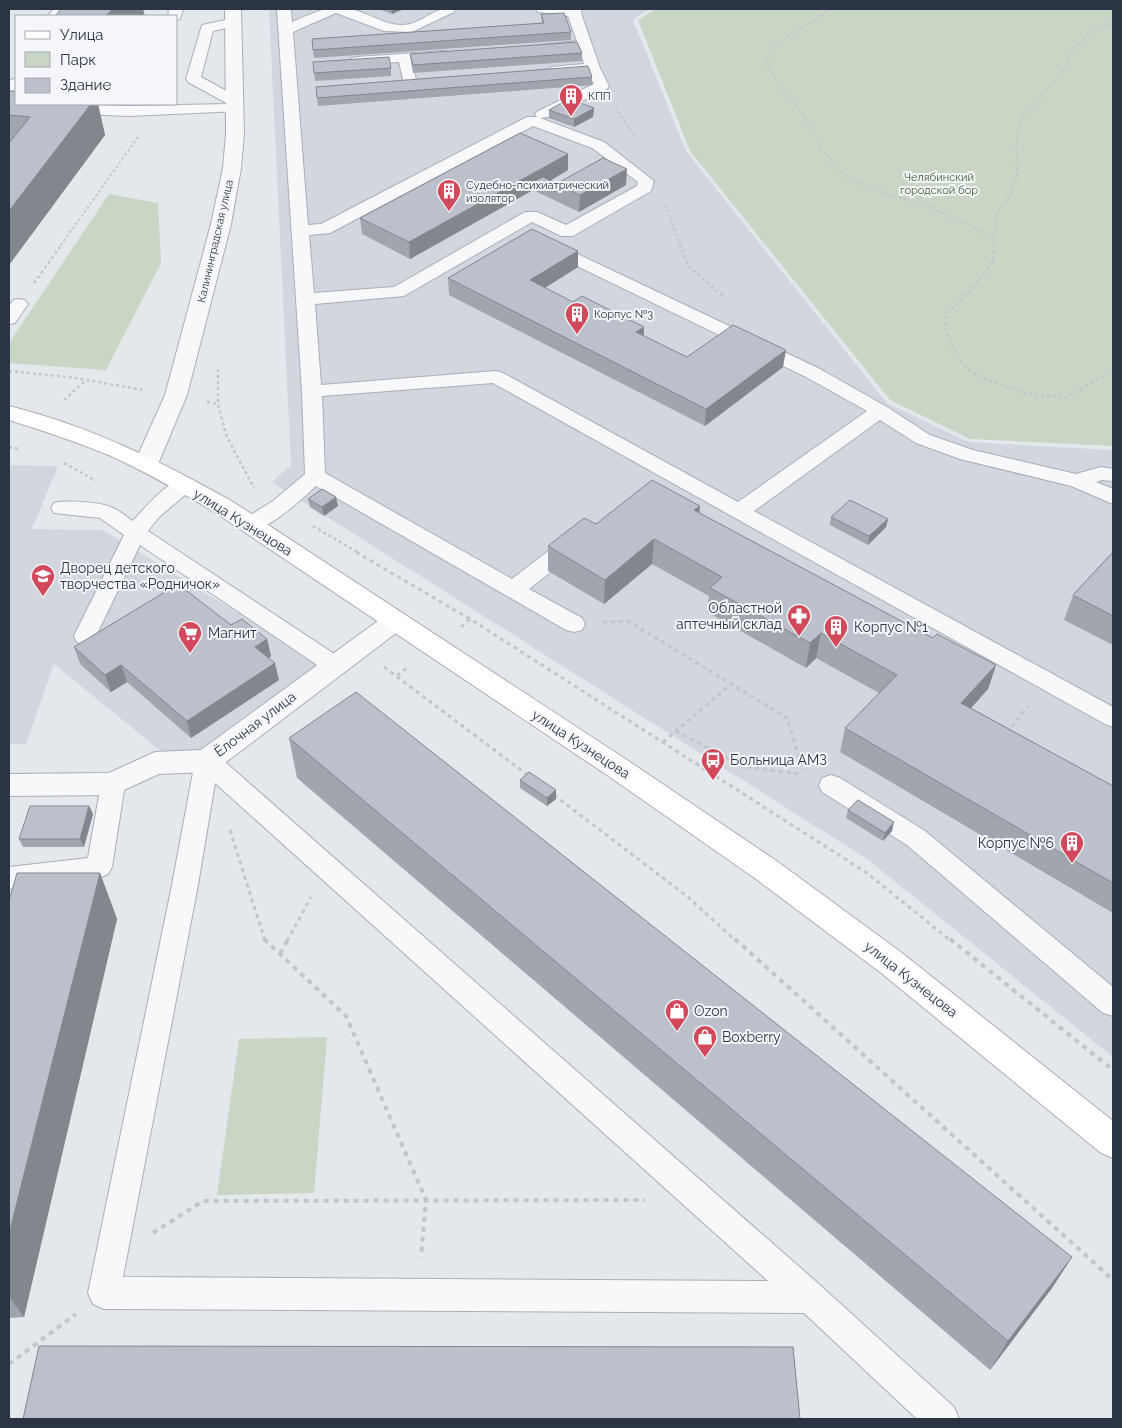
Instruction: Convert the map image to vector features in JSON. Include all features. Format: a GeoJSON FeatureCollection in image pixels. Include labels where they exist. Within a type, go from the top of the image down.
{"type":"FeatureCollection","features":[{"type":"Feature","properties":{"kind":"street","name":"Калининградская улица"},"geometry":{"type":"LineString","coordinates":[[146,464],[176,395],[221,224],[232,168],[236,105],[234,16]]}},
{"type":"Feature","properties":{"kind":"street","name":"улица Кузнецова"},"geometry":{"type":"LineString","coordinates":[[9,413],[40,420],[101,442],[146,464],[251,524],[676,807],[815,905],[956,1013],[1113,1142]]}},
{"type":"Feature","properties":{"kind":"street","name":"Ёлочная улица"},"geometry":{"type":"LineString","coordinates":[[9,785],[113,784],[155,763],[207,761],[394,621]]}},
{"type":"Feature","properties":{"kind":"lane"},"geometry":{"type":"LineString","coordinates":[[251,524],[280,506],[314,476],[312,391],[284,9]]}},
{"type":"Feature","properties":{"kind":"lane"},"geometry":{"type":"LineString","coordinates":[[285,30],[334,9]]}},
{"type":"Feature","properties":{"kind":"lane"},"geometry":{"type":"LineString","coordinates":[[338,9],[389,28],[412,28],[450,9]]}},
{"type":"Feature","properties":{"kind":"lane"},"geometry":{"type":"LineString","coordinates":[[300,230],[324,229],[532,120],[602,86],[593,68],[575,11],[543,9]]}},
{"type":"Feature","properties":{"kind":"lane"},"geometry":{"type":"LineString","coordinates":[[234,16],[207,28],[193,79],[236,105]]}},
{"type":"Feature","properties":{"kind":"lane"},"geometry":{"type":"LineString","coordinates":[[528,49],[585,45]]}},
{"type":"Feature","properties":{"kind":"lane"},"geometry":{"type":"LineString","coordinates":[[347,62],[452,54]]}},
{"type":"Feature","properties":{"kind":"lane"},"geometry":{"type":"LineString","coordinates":[[391,82],[414,80],[405,57]]}},
{"type":"Feature","properties":{"kind":"lane"},"geometry":{"type":"LineString","coordinates":[[545,71],[593,68]]}},
{"type":"Feature","properties":{"kind":"lane"},"geometry":{"type":"LineString","coordinates":[[9,107],[111,107],[129,111],[236,105]]}},
{"type":"Feature","properties":{"kind":"lane"},"geometry":{"type":"LineString","coordinates":[[305,299],[398,292],[530,216],[567,232],[645,188],[646,180],[598,145],[532,120]]}},
{"type":"Feature","properties":{"kind":"lane"},"geometry":{"type":"LineString","coordinates":[[540,241],[813,373],[923,439],[967,455],[1077,481],[1113,496]]}},
{"type":"Feature","properties":{"kind":"lane"},"geometry":{"type":"LineString","coordinates":[[312,391],[496,376],[659,475],[740,511],[1113,718]]}},
{"type":"Feature","properties":{"kind":"lane"},"geometry":{"type":"LineString","coordinates":[[740,511],[880,412]]}},
{"type":"Feature","properties":{"kind":"lane"},"geometry":{"type":"LineString","coordinates":[[1077,481],[1101,473],[1113,475]]}},
{"type":"Feature","properties":{"kind":"lane"},"geometry":{"type":"LineString","coordinates":[[314,476],[574,624]]}},
{"type":"Feature","properties":{"kind":"lane"},"geometry":{"type":"LineString","coordinates":[[85,636],[136,532],[152,512],[184,485]]}},
{"type":"Feature","properties":{"kind":"lane"},"geometry":{"type":"LineString","coordinates":[[61,508],[105,512],[334,665]]}},
{"type":"Feature","properties":{"kind":"lane"},"geometry":{"type":"LineString","coordinates":[[514,589],[590,529]]}},
{"type":"Feature","properties":{"kind":"lane"},"geometry":{"type":"LineString","coordinates":[[207,761],[810,1297],[942,1419]]}},
{"type":"Feature","properties":{"kind":"lane"},"geometry":{"type":"LineString","coordinates":[[207,761],[185,885],[104,1293],[810,1297]]}},
{"type":"Feature","properties":{"kind":"lane"},"geometry":{"type":"LineString","coordinates":[[9,878],[99,867],[113,784]]}},
{"type":"Feature","properties":{"kind":"lane"},"geometry":{"type":"LineString","coordinates":[[831,785],[916,838],[1113,1004]]}},
{"type":"Feature","properties":{"kind":"path"},"geometry":{"type":"LineString","coordinates":[[832,9],[773,46],[766,61],[783,93],[803,114],[822,150],[844,176],[878,190],[928,206],[996,238]]}},
{"type":"Feature","properties":{"kind":"path"},"geometry":{"type":"LineString","coordinates":[[1113,22],[1088,34],[1072,50],[1066,69],[1021,118],[1016,144],[1017,175],[1011,194],[997,213],[993,261],[971,290],[946,314],[946,332],[958,360],[970,371],[988,380],[1025,393],[1066,398],[1113,370]]}},
{"type":"Feature","properties":{"kind":"path"},"geometry":{"type":"LineString","coordinates":[[602,86],[640,144]]}},
{"type":"Feature","properties":{"kind":"path"},"geometry":{"type":"LineString","coordinates":[[14,311],[139,137],[129,111]]}},
{"type":"Feature","properties":{"kind":"path"},"geometry":{"type":"LineString","coordinates":[[666,204],[688,266],[732,304]]}},
{"type":"Feature","properties":{"kind":"path"},"geometry":{"type":"LineString","coordinates":[[9,371],[69,377],[218,404]]}},
{"type":"Feature","properties":{"kind":"path"},"geometry":{"type":"LineString","coordinates":[[9,447],[24,450]]}},
{"type":"Feature","properties":{"kind":"path"},"geometry":{"type":"LineString","coordinates":[[62,462],[102,484]]}},
{"type":"Feature","properties":{"kind":"path"},"geometry":{"type":"LineString","coordinates":[[574,624],[628,621],[787,718],[805,774],[744,767],[676,731]]}},
{"type":"Feature","properties":{"kind":"path"},"geometry":{"type":"LineString","coordinates":[[356,648],[397,676],[531,777]]}},
{"type":"Feature","properties":{"kind":"path"},"geometry":{"type":"LineString","coordinates":[[1002,739],[1047,682]]}},
{"type":"Feature","properties":{"kind":"path"},"geometry":{"type":"LineString","coordinates":[[663,742],[731,684]]}},
{"type":"Feature","properties":{"kind":"path"},"geometry":{"type":"LineString","coordinates":[[1006,733],[1014,738]]}},
{"type":"Feature","properties":{"kind":"path"},"geometry":{"type":"LineString","coordinates":[[547,789],[688,897],[1113,1280]]}},
{"type":"Feature","properties":{"kind":"path"},"geometry":{"type":"LineString","coordinates":[[229,827],[265,940],[346,1016],[426,1200],[419,1295]]}},
{"type":"Feature","properties":{"kind":"path"},"geometry":{"type":"LineString","coordinates":[[280,954],[327,868]]}},
{"type":"Feature","properties":{"kind":"path"},"geometry":{"type":"LineString","coordinates":[[111,1260],[203,1201],[700,1200]]}},
{"type":"Feature","properties":{"kind":"path"},"geometry":{"type":"LineString","coordinates":[[9,1364],[104,1293]]}},
{"type":"Feature","properties":{"kind":"shaded area"},"geometry":{"type":"Polygon","coordinates":[[[269,9],[649,9],[633,20],[686,151],[887,403],[968,442],[1113,450],[1113,1057],[867,859],[272,482],[291,465],[269,9]]]}},
{"type":"Feature","properties":{"kind":"shaded area"},"geometry":{"type":"Polygon","coordinates":[[[9,465],[58,466],[32,529],[103,530],[322,665],[179,766],[54,664],[26,744],[9,744],[9,465]]]}},
{"type":"Feature","properties":{"kind":"green space","name":"Челябинский городской бор"},"geometry":{"type":"Polygon","coordinates":[[[655,9],[1113,9],[1113,446],[970,439],[890,400],[690,151],[638,20],[655,9]]]}},
{"type":"Feature","properties":{"kind":"green space"},"geometry":{"type":"Polygon","coordinates":[[[109,194],[158,203],[161,263],[106,370],[9,363],[9,343],[109,194]]]}},
{"type":"Feature","properties":{"kind":"green space"},"geometry":{"type":"Polygon","coordinates":[[[327,1037],[314,1193],[217,1195],[239,1039],[327,1037]]]}},
{"type":"Feature","properties":{"kind":"building"},"geometry":{"type":"Polygon","coordinates":[[[61,9],[112,9],[107,15],[56,15],[61,9]]]}},
{"type":"Feature","properties":{"kind":"building"},"geometry":{"type":"Polygon","coordinates":[[[564,13],[571,32],[313,50],[312,39],[544,23],[541,14],[564,13]]]}},
{"type":"Feature","properties":{"kind":"building"},"geometry":{"type":"Polygon","coordinates":[[[577,42],[582,53],[413,65],[410,54],[577,42]]]}},
{"type":"Feature","properties":{"kind":"building"},"geometry":{"type":"Polygon","coordinates":[[[389,57],[391,68],[314,73],[313,62],[389,57]]]}},
{"type":"Feature","properties":{"kind":"building"},"geometry":{"type":"Polygon","coordinates":[[[588,66],[592,77],[317,98],[316,87],[588,66]]]}},
{"type":"Feature","properties":{"kind":"building"},"geometry":{"type":"Polygon","coordinates":[[[9,91],[15,91],[15,105],[90,105],[9,211],[9,143],[30,117],[9,115],[9,91]]]}},
{"type":"Feature","properties":{"kind":"building"},"geometry":{"type":"Polygon","coordinates":[[[569,99],[594,108],[574,119],[549,110],[569,99]]]}},
{"type":"Feature","properties":{"kind":"building"},"geometry":{"type":"Polygon","coordinates":[[[520,133],[568,154],[409,242],[360,218],[520,133]]]}},
{"type":"Feature","properties":{"kind":"building"},"geometry":{"type":"Polygon","coordinates":[[[603,158],[627,169],[580,195],[556,184],[603,158]]]}},
{"type":"Feature","properties":{"kind":"building"},"geometry":{"type":"Polygon","coordinates":[[[543,177],[557,184],[556,192],[533,182],[543,177]]]}},
{"type":"Feature","properties":{"kind":"building","name":"Корпус №3"},"geometry":{"type":"Polygon","coordinates":[[[532,229],[578,251],[530,280],[573,302],[582,296],[644,327],[636,332],[687,357],[733,325],[786,350],[706,409],[448,278],[532,229]]]}},
{"type":"Feature","properties":{"kind":"building"},"geometry":{"type":"Polygon","coordinates":[[[652,480],[700,506],[694,510],[933,638],[937,634],[996,665],[961,703],[1113,786],[1113,883],[845,728],[897,675],[821,633],[810,643],[710,588],[722,577],[654,539],[605,580],[548,546],[584,518],[596,524],[652,480]]]}},
{"type":"Feature","properties":{"kind":"building"},"geometry":{"type":"Polygon","coordinates":[[[322,489],[336,497],[322,507],[308,499],[322,489]]]}},
{"type":"Feature","properties":{"kind":"building"},"geometry":{"type":"Polygon","coordinates":[[[850,500],[888,519],[869,536],[831,517],[850,500]]]}},
{"type":"Feature","properties":{"kind":"building"},"geometry":{"type":"Polygon","coordinates":[[[1113,552],[1113,616],[1073,595],[1113,552]]]}},
{"type":"Feature","properties":{"kind":"building"},"geometry":{"type":"Polygon","coordinates":[[[178,584],[231,625],[242,619],[267,639],[255,647],[275,663],[187,721],[121,665],[105,675],[74,647],[178,584]]]}},
{"type":"Feature","properties":{"kind":"building"},"geometry":{"type":"Polygon","coordinates":[[[356,692],[1072,1257],[1008,1341],[289,738],[356,692]]]}},
{"type":"Feature","properties":{"kind":"building"},"geometry":{"type":"Polygon","coordinates":[[[529,772],[556,790],[547,798],[520,780],[529,772]]]}},
{"type":"Feature","properties":{"kind":"building"},"geometry":{"type":"Polygon","coordinates":[[[858,800],[894,822],[885,833],[848,810],[858,800]]]}},
{"type":"Feature","properties":{"kind":"building"},"geometry":{"type":"Polygon","coordinates":[[[30,806],[89,806],[80,839],[19,839],[30,806]]]}},
{"type":"Feature","properties":{"kind":"building"},"geometry":{"type":"Polygon","coordinates":[[[17,873],[100,873],[9,1234],[9,901],[17,873]]]}},
{"type":"Feature","properties":{"kind":"building"},"geometry":{"type":"Polygon","coordinates":[[[39,1346],[793,1347],[800,1419],[23,1419],[39,1346]]]}},
{"type":"Feature","properties":{"kind":"place","name":"КПП"},"geometry":{"type":"Point","coordinates":[571,117]}},
{"type":"Feature","properties":{"kind":"place","name":"Судебно-психиатрический изолятор"},"geometry":{"type":"Point","coordinates":[449,212]}},
{"type":"Feature","properties":{"kind":"place","name":"Корпус №3"},"geometry":{"type":"Point","coordinates":[577,335]}},
{"type":"Feature","properties":{"kind":"place","name":"Дворец детского творчества «Родничок»"},"geometry":{"type":"Point","coordinates":[43,597]}},
{"type":"Feature","properties":{"kind":"place","name":"Областной аптечный склад"},"geometry":{"type":"Point","coordinates":[799,637]}},
{"type":"Feature","properties":{"kind":"place","name":"Корпус №1"},"geometry":{"type":"Point","coordinates":[836,648]}},
{"type":"Feature","properties":{"kind":"place","name":"Магнит"},"geometry":{"type":"Point","coordinates":[190,654]}},
{"type":"Feature","properties":{"kind":"place","name":"Больница АМЗ"},"geometry":{"type":"Point","coordinates":[713,781]}},
{"type":"Feature","properties":{"kind":"place","name":"Корпус №6"},"geometry":{"type":"Point","coordinates":[1072,864]}},
{"type":"Feature","properties":{"kind":"place","name":"Ozon"},"geometry":{"type":"Point","coordinates":[677,1032]}},
{"type":"Feature","properties":{"kind":"place","name":"Boxberry"},"geometry":{"type":"Point","coordinates":[705,1058]}}]}
